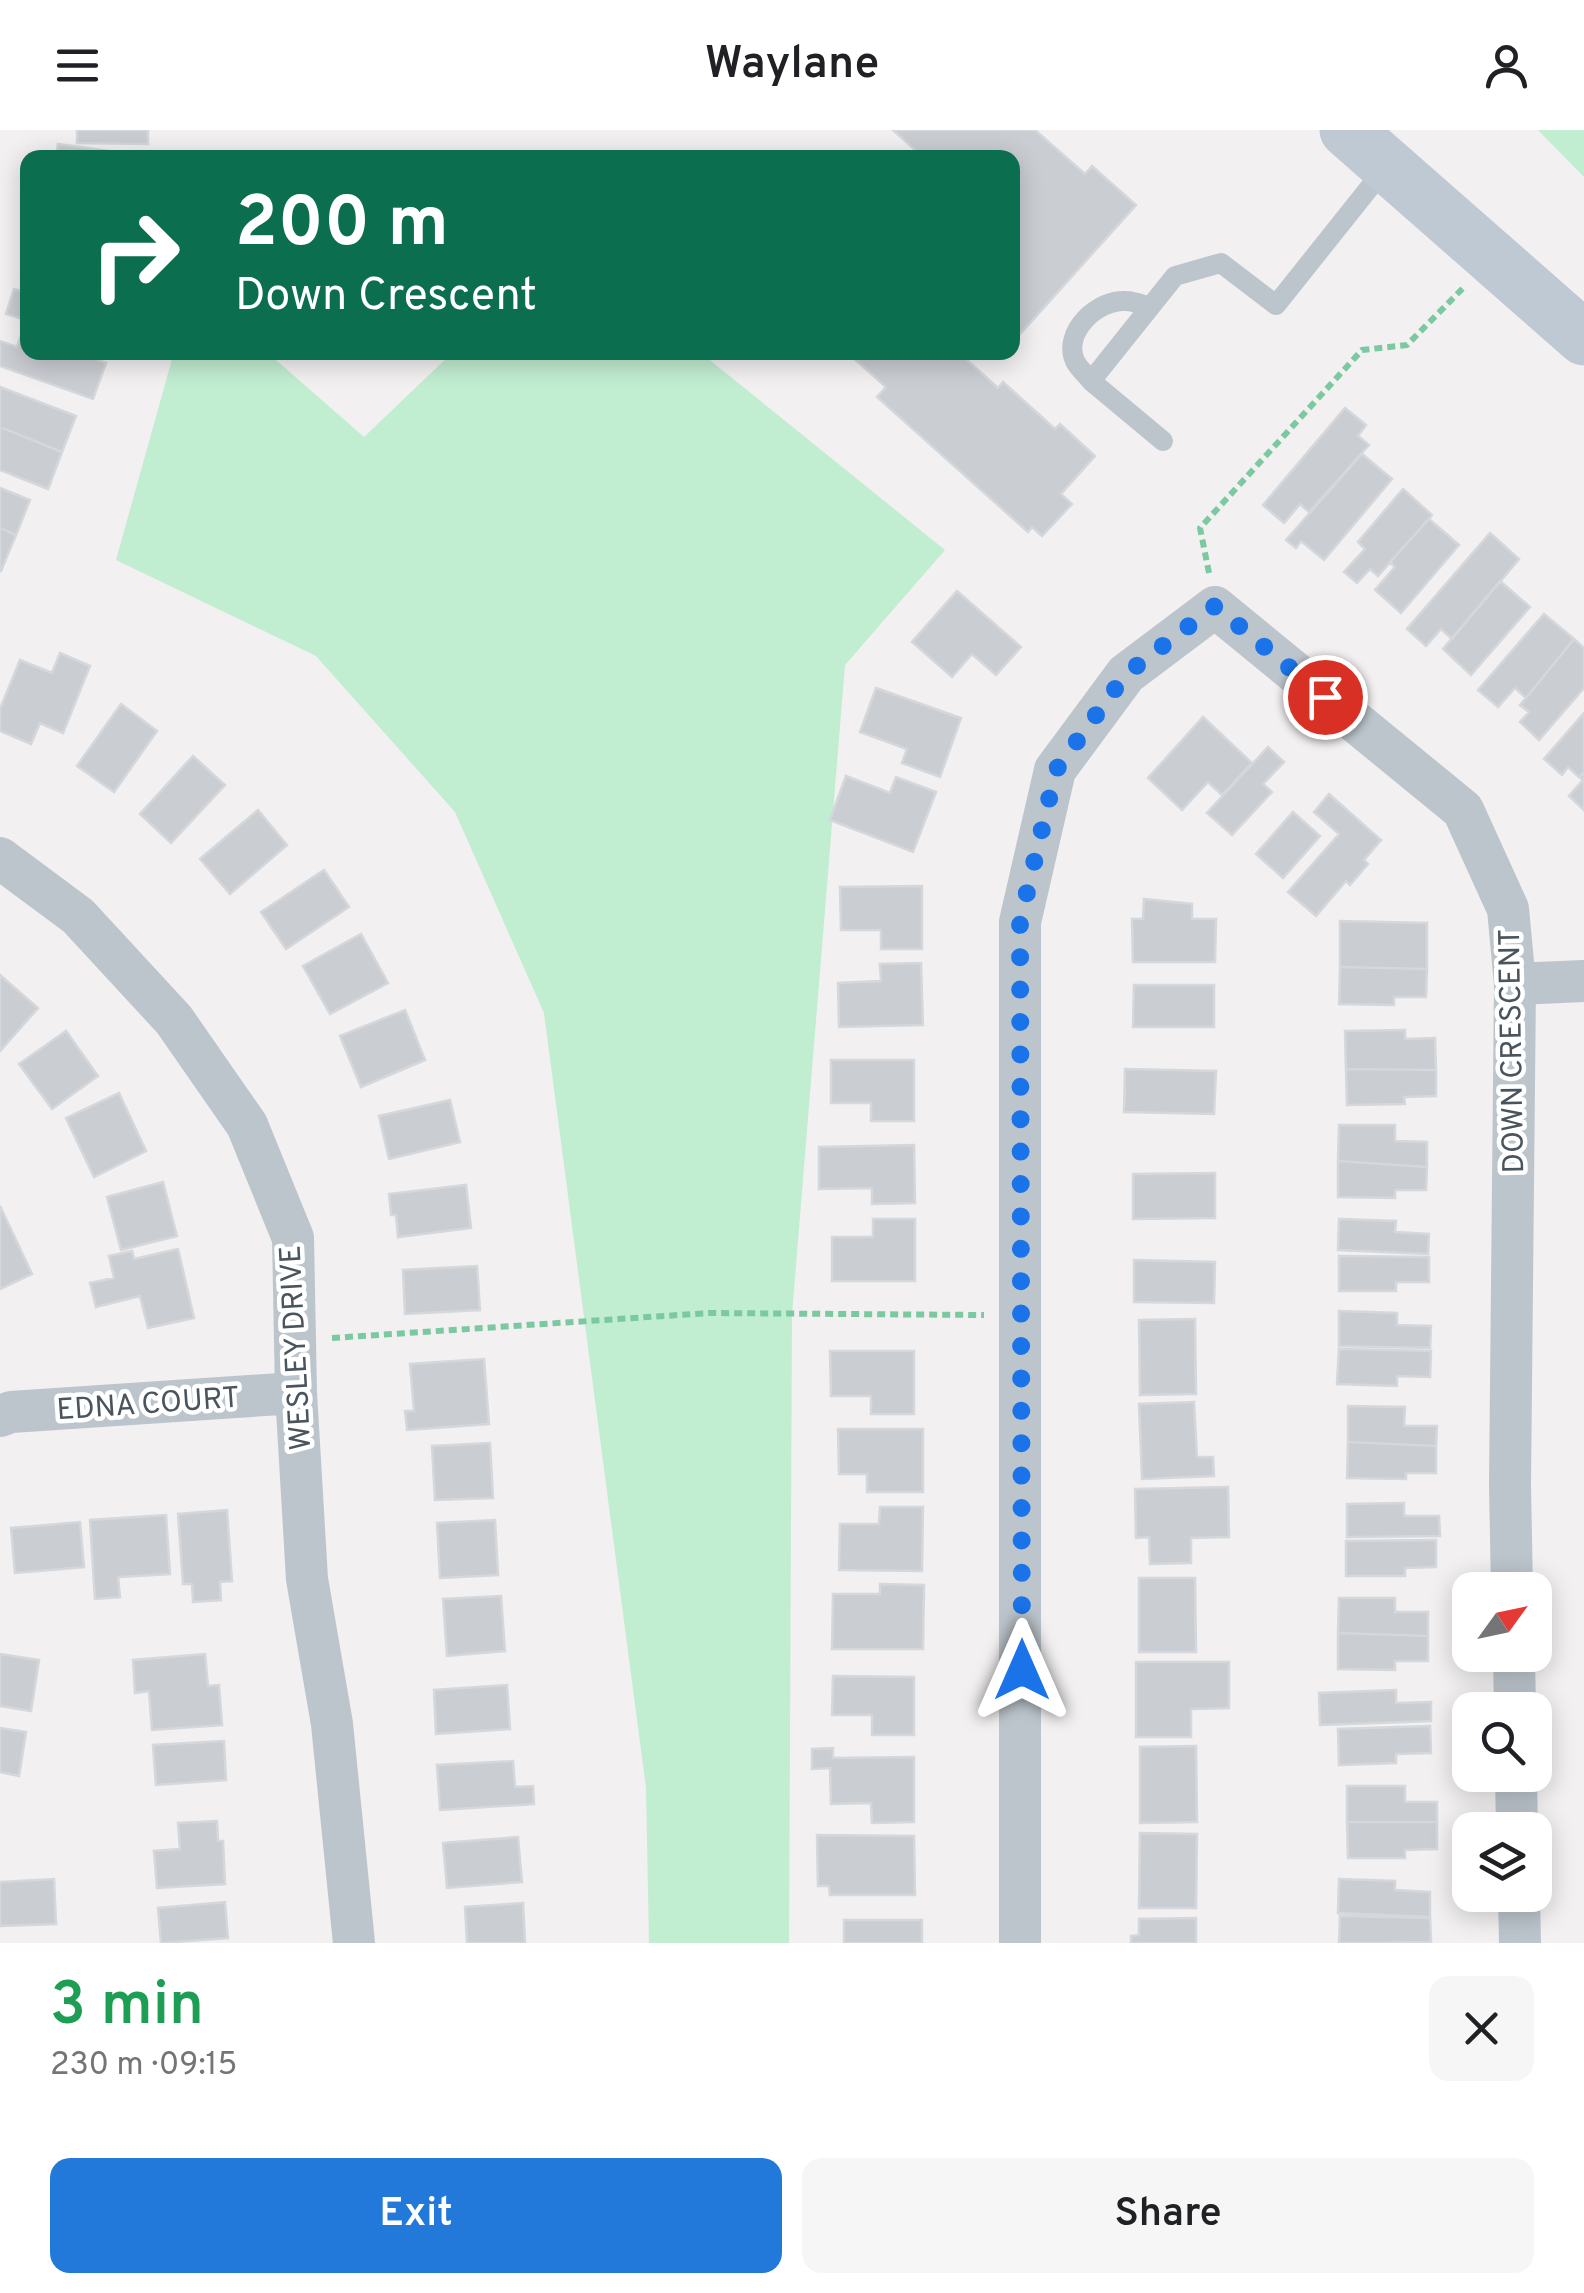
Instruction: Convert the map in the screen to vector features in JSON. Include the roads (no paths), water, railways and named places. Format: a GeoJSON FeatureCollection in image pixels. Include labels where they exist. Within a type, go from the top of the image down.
{"type":"FeatureCollection","features":[{"type":"Feature","properties":{"kind":"main road"},"geometry":{"type":"LineString","coordinates":[[1347,130],[1584,338]]}},
{"type":"Feature","properties":{"kind":"street","name":"DOWN CRESCENT"},"geometry":{"type":"LineString","coordinates":[[1020,1943],[1020,922],[1056,770],[1126,674],[1215,606],[1462,810],[1508,910],[1515,984],[1512,1572]]}},
{"type":"Feature","properties":{"kind":"street","name":"WESLEY DRIVE"},"geometry":{"type":"LineString","coordinates":[[0,858],[78,916],[174,1020],[247,1125],[292,1238],[307,1579],[332,1724],[354,1943]]}},
{"type":"Feature","properties":{"kind":"street"},"geometry":{"type":"LineString","coordinates":[[1515,984],[1584,980]]}},
{"type":"Feature","properties":{"kind":"street","name":"EDNA COURT"},"geometry":{"type":"LineString","coordinates":[[0,1416],[11,1412],[296,1394]]}},
{"type":"Feature","properties":{"kind":"street"},"geometry":{"type":"LineString","coordinates":[[1519,1912],[1520,1943]]}},
{"type":"Feature","properties":{"kind":"lane"},"geometry":{"type":"LineString","coordinates":[[1092,380],[1175,276],[1221,264],[1276,305],[1388,165]]}},
{"type":"Feature","properties":{"kind":"lane"},"geometry":{"type":"LineString","coordinates":[[1150,307],[1126,300],[1105,304],[1080,326],[1074,343],[1075,361],[1163,441]]}}]}
